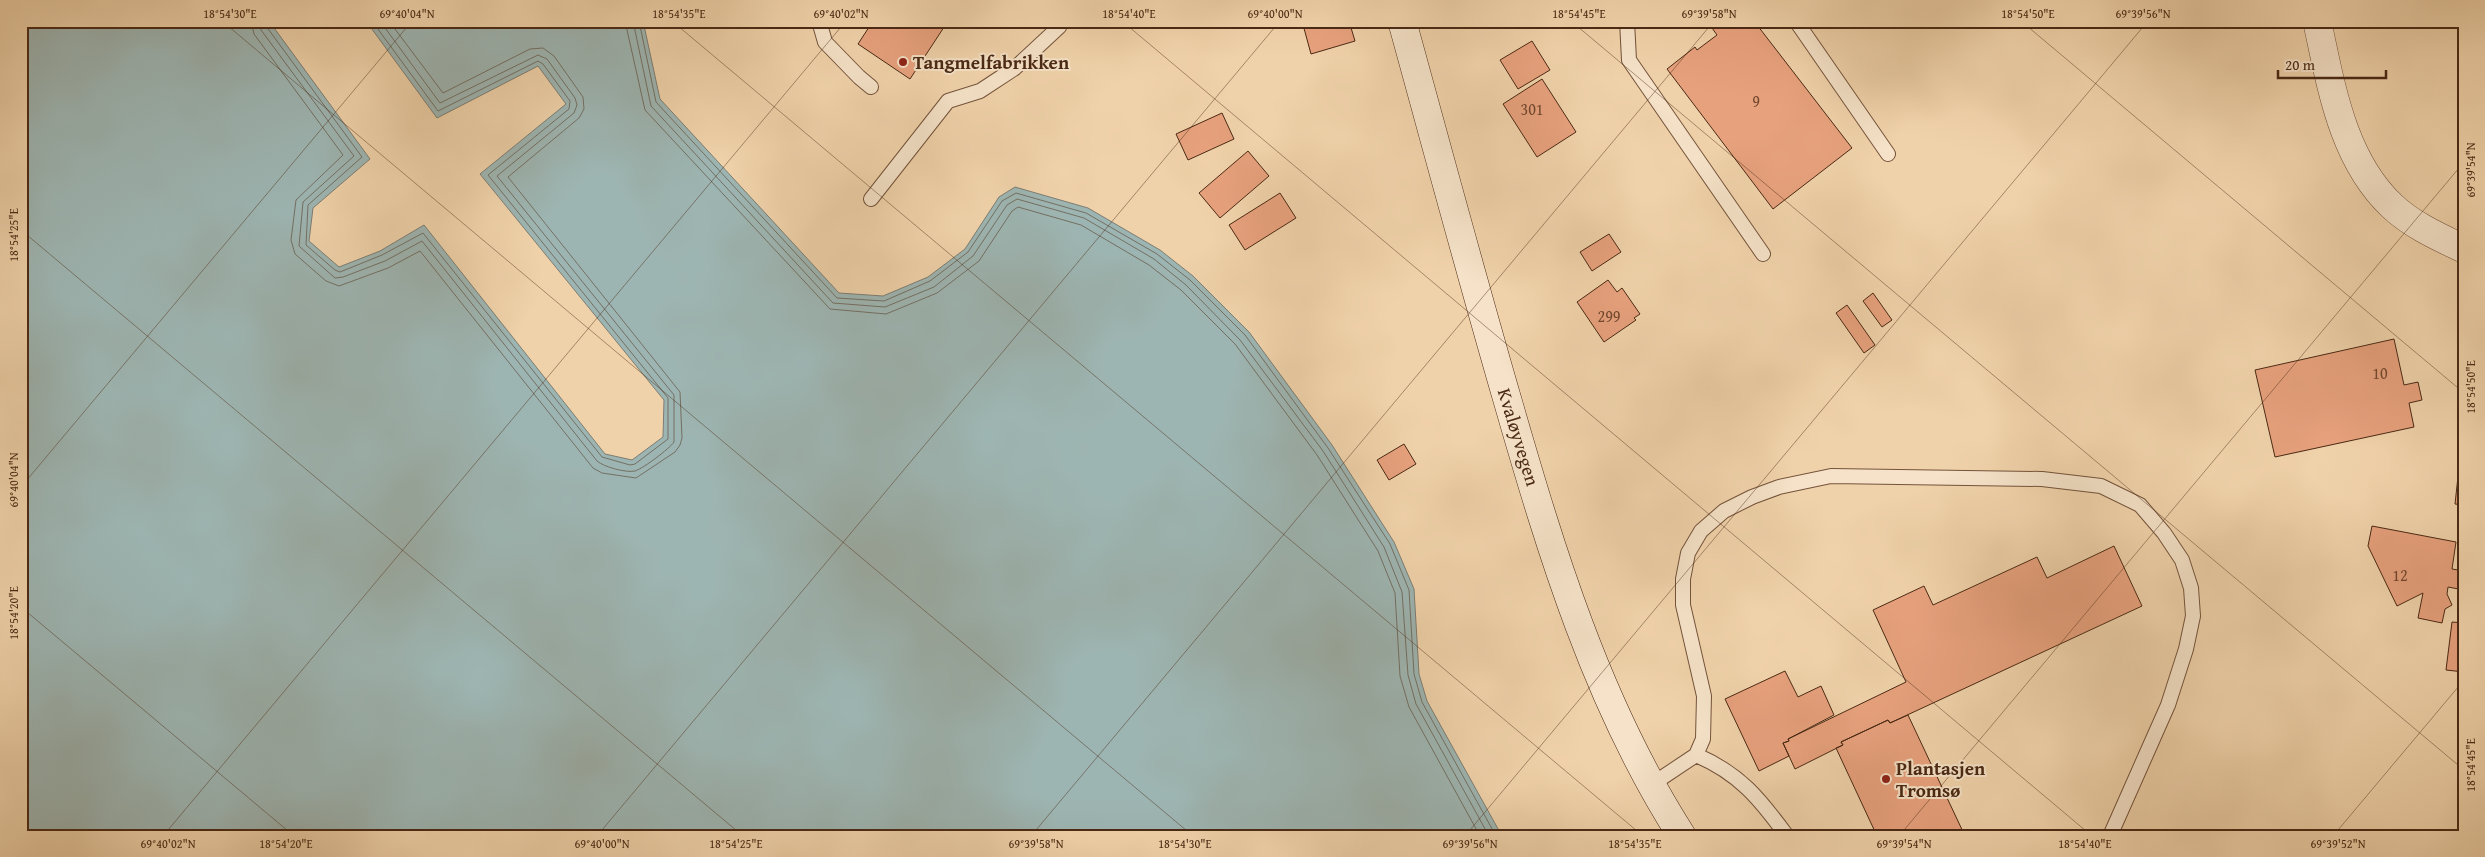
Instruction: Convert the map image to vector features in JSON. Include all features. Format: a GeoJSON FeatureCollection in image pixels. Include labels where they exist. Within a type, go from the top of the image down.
{"type":"FeatureCollection","features":[{"type":"Feature","properties":{"kind":"street","name":"Kvaløyvegen"},"geometry":{"type":"LineString","coordinates":[[1402,21],[1471,276],[1522,453],[1558,562],[1598,674],[1651,785],[1682,836]]}},
{"type":"Feature","properties":{"kind":"street"},"geometry":{"type":"LineString","coordinates":[[2316,21],[2337,105],[2365,176],[2392,206],[2424,230],[2464,249]]}},
{"type":"Feature","properties":{"kind":"lane"},"geometry":{"type":"LineString","coordinates":[[819,21],[825,42],[858,77],[872,87]]}},
{"type":"Feature","properties":{"kind":"lane"},"geometry":{"type":"LineString","coordinates":[[871,199],[948,101],[980,91],[1015,68],[1059,28],[1062,21]]}},
{"type":"Feature","properties":{"kind":"lane"},"geometry":{"type":"LineString","coordinates":[[1627,21],[1629,60],[1763,254]]}},
{"type":"Feature","properties":{"kind":"lane"},"geometry":{"type":"LineString","coordinates":[[1796,21],[1888,154]]}},
{"type":"Feature","properties":{"kind":"lane"},"geometry":{"type":"LineString","coordinates":[[1651,785],[1696,755],[1703,739],[1704,696],[1683,605],[1683,580],[1688,554],[1701,531],[1724,511],[1752,497],[1779,487],[1831,476],[2042,479],[2101,486],[2140,505],[2164,533],[2182,560],[2191,588],[2193,616],[2186,648],[2168,705],[2110,836]]}},
{"type":"Feature","properties":{"kind":"lane"},"geometry":{"type":"LineString","coordinates":[[1696,755],[1717,764],[1747,786],[1787,836]]}},
{"type":"Feature","properties":{"kind":"water"},"geometry":{"type":"Polygon","coordinates":[[[21,21],[269,21],[370,159],[313,208],[309,241],[339,267],[380,251],[424,225],[605,454],[632,460],[663,437],[664,400],[480,174],[566,104],[538,66],[437,118],[366,21],[643,21],[660,99],[839,293],[883,296],[928,277],[965,249],[999,197],[1015,187],[1088,208],[1160,250],[1193,276],[1249,332],[1332,445],[1394,542],[1414,589],[1419,674],[1427,701],[1502,836],[21,836],[21,21]]]}},
{"type":"Feature","properties":{"kind":"building","name":"Tangmelfabrikken"},"geometry":{"type":"Polygon","coordinates":[[[873,21],[948,21],[910,79],[858,44],[873,21]]]}},
{"type":"Feature","properties":{"kind":"building"},"geometry":{"type":"Polygon","coordinates":[[[1302,21],[1349,21],[1355,41],[1311,54],[1302,21]]]}},
{"type":"Feature","properties":{"kind":"building"},"geometry":{"type":"Polygon","coordinates":[[[1707,21],[1754,21],[1852,148],[1773,209],[1667,69],[1695,47],[1697,50],[1717,35],[1707,21]]]}},
{"type":"Feature","properties":{"kind":"building"},"geometry":{"type":"Polygon","coordinates":[[[1532,41],[1550,70],[1518,89],[1500,60],[1532,41]]]}},
{"type":"Feature","properties":{"kind":"building"},"geometry":{"type":"Polygon","coordinates":[[[1542,79],[1576,132],[1537,157],[1503,104],[1542,79]]]}},
{"type":"Feature","properties":{"kind":"building"},"geometry":{"type":"Polygon","coordinates":[[[1222,113],[1234,139],[1188,160],[1176,134],[1222,113]]]}},
{"type":"Feature","properties":{"kind":"building"},"geometry":{"type":"Polygon","coordinates":[[[1248,151],[1269,176],[1220,218],[1199,193],[1248,151]]]}},
{"type":"Feature","properties":{"kind":"building"},"geometry":{"type":"Polygon","coordinates":[[[1280,193],[1296,218],[1245,250],[1229,225],[1280,193]]]}},
{"type":"Feature","properties":{"kind":"building"},"geometry":{"type":"Polygon","coordinates":[[[1609,234],[1621,252],[1592,271],[1580,252],[1609,234]]]}},
{"type":"Feature","properties":{"kind":"building"},"geometry":{"type":"Polygon","coordinates":[[[1608,280],[1617,292],[1622,288],[1640,314],[1634,318],[1636,320],[1604,342],[1577,302],[1608,280]]]}},
{"type":"Feature","properties":{"kind":"building"},"geometry":{"type":"Polygon","coordinates":[[[1873,293],[1892,320],[1882,327],[1863,301],[1873,293]]]}},
{"type":"Feature","properties":{"kind":"building"},"geometry":{"type":"Polygon","coordinates":[[[1847,305],[1875,345],[1864,353],[1836,313],[1847,305]]]}},
{"type":"Feature","properties":{"kind":"building"},"geometry":{"type":"Polygon","coordinates":[[[2394,339],[2404,385],[2418,382],[2422,400],[2409,403],[2414,427],[2275,457],[2255,370],[2394,339]]]}},
{"type":"Feature","properties":{"kind":"building"},"geometry":{"type":"Polygon","coordinates":[[[1404,444],[1416,464],[1389,480],[1377,460],[1404,444]]]}},
{"type":"Feature","properties":{"kind":"building"},"geometry":{"type":"Polygon","coordinates":[[[2461,449],[2464,450],[2464,505],[2455,504],[2461,449]]]}},
{"type":"Feature","properties":{"kind":"building"},"geometry":{"type":"Polygon","coordinates":[[[2372,526],[2456,542],[2452,569],[2464,571],[2464,590],[2448,587],[2447,594],[2452,605],[2445,609],[2442,623],[2418,618],[2423,593],[2397,606],[2368,546],[2372,526]]]}},
{"type":"Feature","properties":{"kind":"building"},"geometry":{"type":"Polygon","coordinates":[[[2114,546],[2142,606],[1890,723],[1888,720],[1841,742],[1843,745],[1795,769],[1783,743],[1789,741],[1788,739],[1906,682],[1873,610],[1924,586],[1933,605],[2037,557],[2047,578],[2114,546]]]}},
{"type":"Feature","properties":{"kind":"building"},"geometry":{"type":"Polygon","coordinates":[[[2452,622],[2464,623],[2464,672],[2446,670],[2452,622]]]}},
{"type":"Feature","properties":{"kind":"building"},"geometry":{"type":"Polygon","coordinates":[[[1785,671],[1798,697],[1821,686],[1834,715],[1788,739],[1789,741],[1783,743],[1789,756],[1759,771],[1725,699],[1785,671]]]}},
{"type":"Feature","properties":{"kind":"building"},"geometry":{"type":"Polygon","coordinates":[[[1908,715],[1965,836],[1877,836],[1836,748],[1843,745],[1841,742],[1888,720],[1890,723],[1908,715]]]}},
{"type":"Feature","properties":{"kind":"place","name":"Tangmelfabrikken"},"geometry":{"type":"Point","coordinates":[903,62]}},
{"type":"Feature","properties":{"kind":"place","name":"Plantasjen Tromsø"},"geometry":{"type":"Point","coordinates":[1886,779]}}]}
